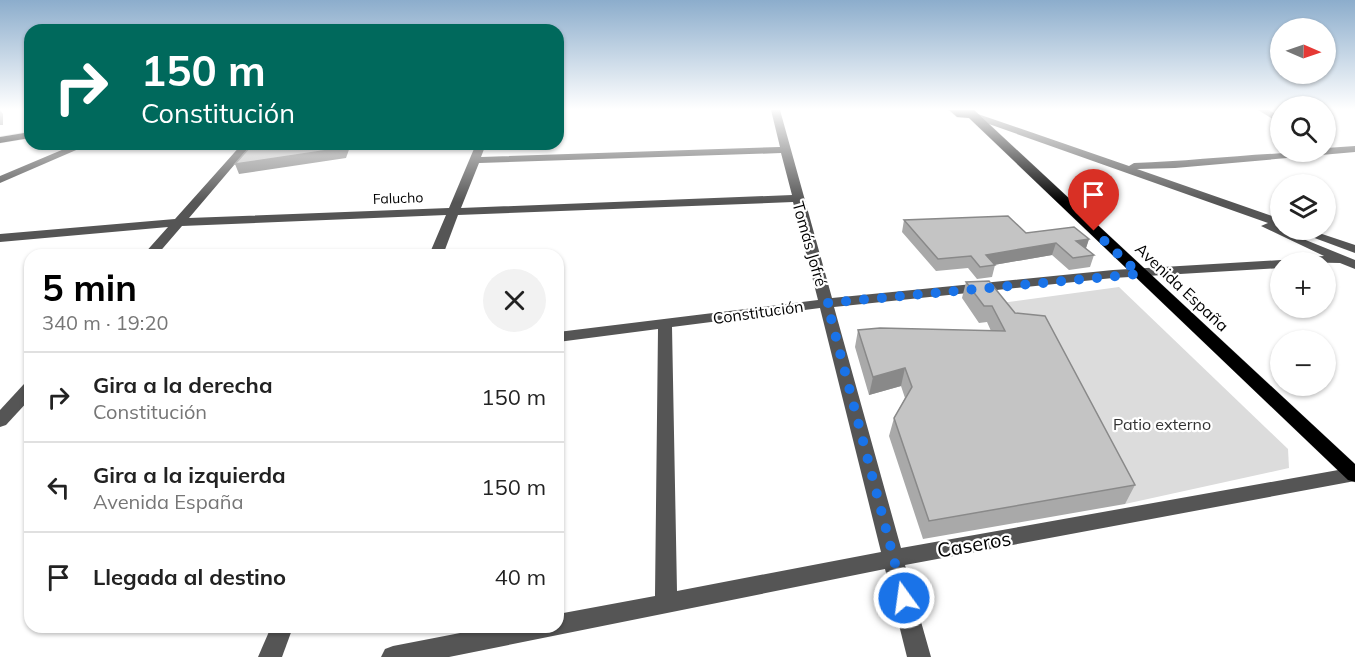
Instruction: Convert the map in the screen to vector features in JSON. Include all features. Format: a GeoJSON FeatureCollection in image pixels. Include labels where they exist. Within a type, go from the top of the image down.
{"type":"FeatureCollection","features":[{"type":"Feature","properties":{"kind":"main road","name":"Avenida España"},"geometry":{"type":"LineString","coordinates":[[997,141],[1355,475]]}},
{"type":"Feature","properties":{"kind":"street","name":"Tomás Jofré"},"geometry":{"type":"LineString","coordinates":[[783,141],[895,558],[919,657]]}},
{"type":"Feature","properties":{"kind":"street"},"geometry":{"type":"LineString","coordinates":[[1047,141],[1270,219]]}},
{"type":"Feature","properties":{"kind":"street"},"geometry":{"type":"LineString","coordinates":[[1113,163],[1161,166],[1355,149]]}},
{"type":"Feature","properties":{"kind":"street"},"geometry":{"type":"LineString","coordinates":[[0,171],[50,150]]}},
{"type":"Feature","properties":{"kind":"street"},"geometry":{"type":"LineString","coordinates":[[0,180],[71,150]]}},
{"type":"Feature","properties":{"kind":"street"},"geometry":{"type":"LineString","coordinates":[[155,249],[242,150]]}},
{"type":"Feature","properties":{"kind":"street"},"geometry":{"type":"LineString","coordinates":[[438,249],[479,150]]}},
{"type":"Feature","properties":{"kind":"street"},"geometry":{"type":"LineString","coordinates":[[476,160],[785,150]]}},
{"type":"Feature","properties":{"kind":"street"},"geometry":{"type":"LineString","coordinates":[[1338,151],[1355,160]]}},
{"type":"Feature","properties":{"kind":"street"},"geometry":{"type":"LineString","coordinates":[[1190,192],[1351,259]]}},
{"type":"Feature","properties":{"kind":"street","name":"Falucho"},"geometry":{"type":"LineString","coordinates":[[0,238],[180,222],[797,198]]}},
{"type":"Feature","properties":{"kind":"street"},"geometry":{"type":"LineString","coordinates":[[1328,240],[1355,249]]}},
{"type":"Feature","properties":{"kind":"street"},"geometry":{"type":"LineString","coordinates":[[1336,260],[1351,259]]}},
{"type":"Feature","properties":{"kind":"street","name":"Constitución"},"geometry":{"type":"LineString","coordinates":[[564,336],[827,303],[1139,274],[1270,265]]}},
{"type":"Feature","properties":{"kind":"street"},"geometry":{"type":"LineString","coordinates":[[665,324],[666,603]]}},
{"type":"Feature","properties":{"kind":"street"},"geometry":{"type":"LineString","coordinates":[[0,421],[15,405]]}},
{"type":"Feature","properties":{"kind":"street","name":"Caseros"},"geometry":{"type":"LineString","coordinates":[[564,624],[895,558],[1355,475]]}},
{"type":"Feature","properties":{"kind":"street"},"geometry":{"type":"LineString","coordinates":[[270,657],[280,633]]}},
{"type":"Feature","properties":{"kind":"street"},"geometry":{"type":"LineString","coordinates":[[393,657],[515,633]]}},
{"type":"Feature","properties":{"kind":"green space","name":"Patio externo"},"geometry":{"type":"Polygon","coordinates":[[[1119,287],[1288,449],[1289,468],[1125,504],[1001,303],[1119,287]]]}},
{"type":"Feature","properties":{"kind":"building"},"geometry":{"type":"Polygon","coordinates":[[[247,150],[330,150],[235,164],[247,150]]]}},
{"type":"Feature","properties":{"kind":"building"},"geometry":{"type":"Polygon","coordinates":[[[1008,216],[1026,233],[1074,227],[1089,239],[1076,241],[1094,255],[1073,258],[1056,243],[986,255],[995,265],[980,267],[971,256],[938,259],[904,220],[1008,216]]]}},
{"type":"Feature","properties":{"kind":"building"},"geometry":{"type":"Polygon","coordinates":[[[989,281],[1015,313],[1045,316],[1135,485],[929,521],[894,418],[912,387],[905,368],[873,377],[858,330],[880,328],[1005,331],[992,306],[984,306],[966,282],[989,281]]]}},
{"type":"Feature","properties":{"kind":"route"},"geometry":{"type":"LineString","coordinates":[[904,598],[827,303],[1113,274],[1139,274],[1094,231]]}}]}
